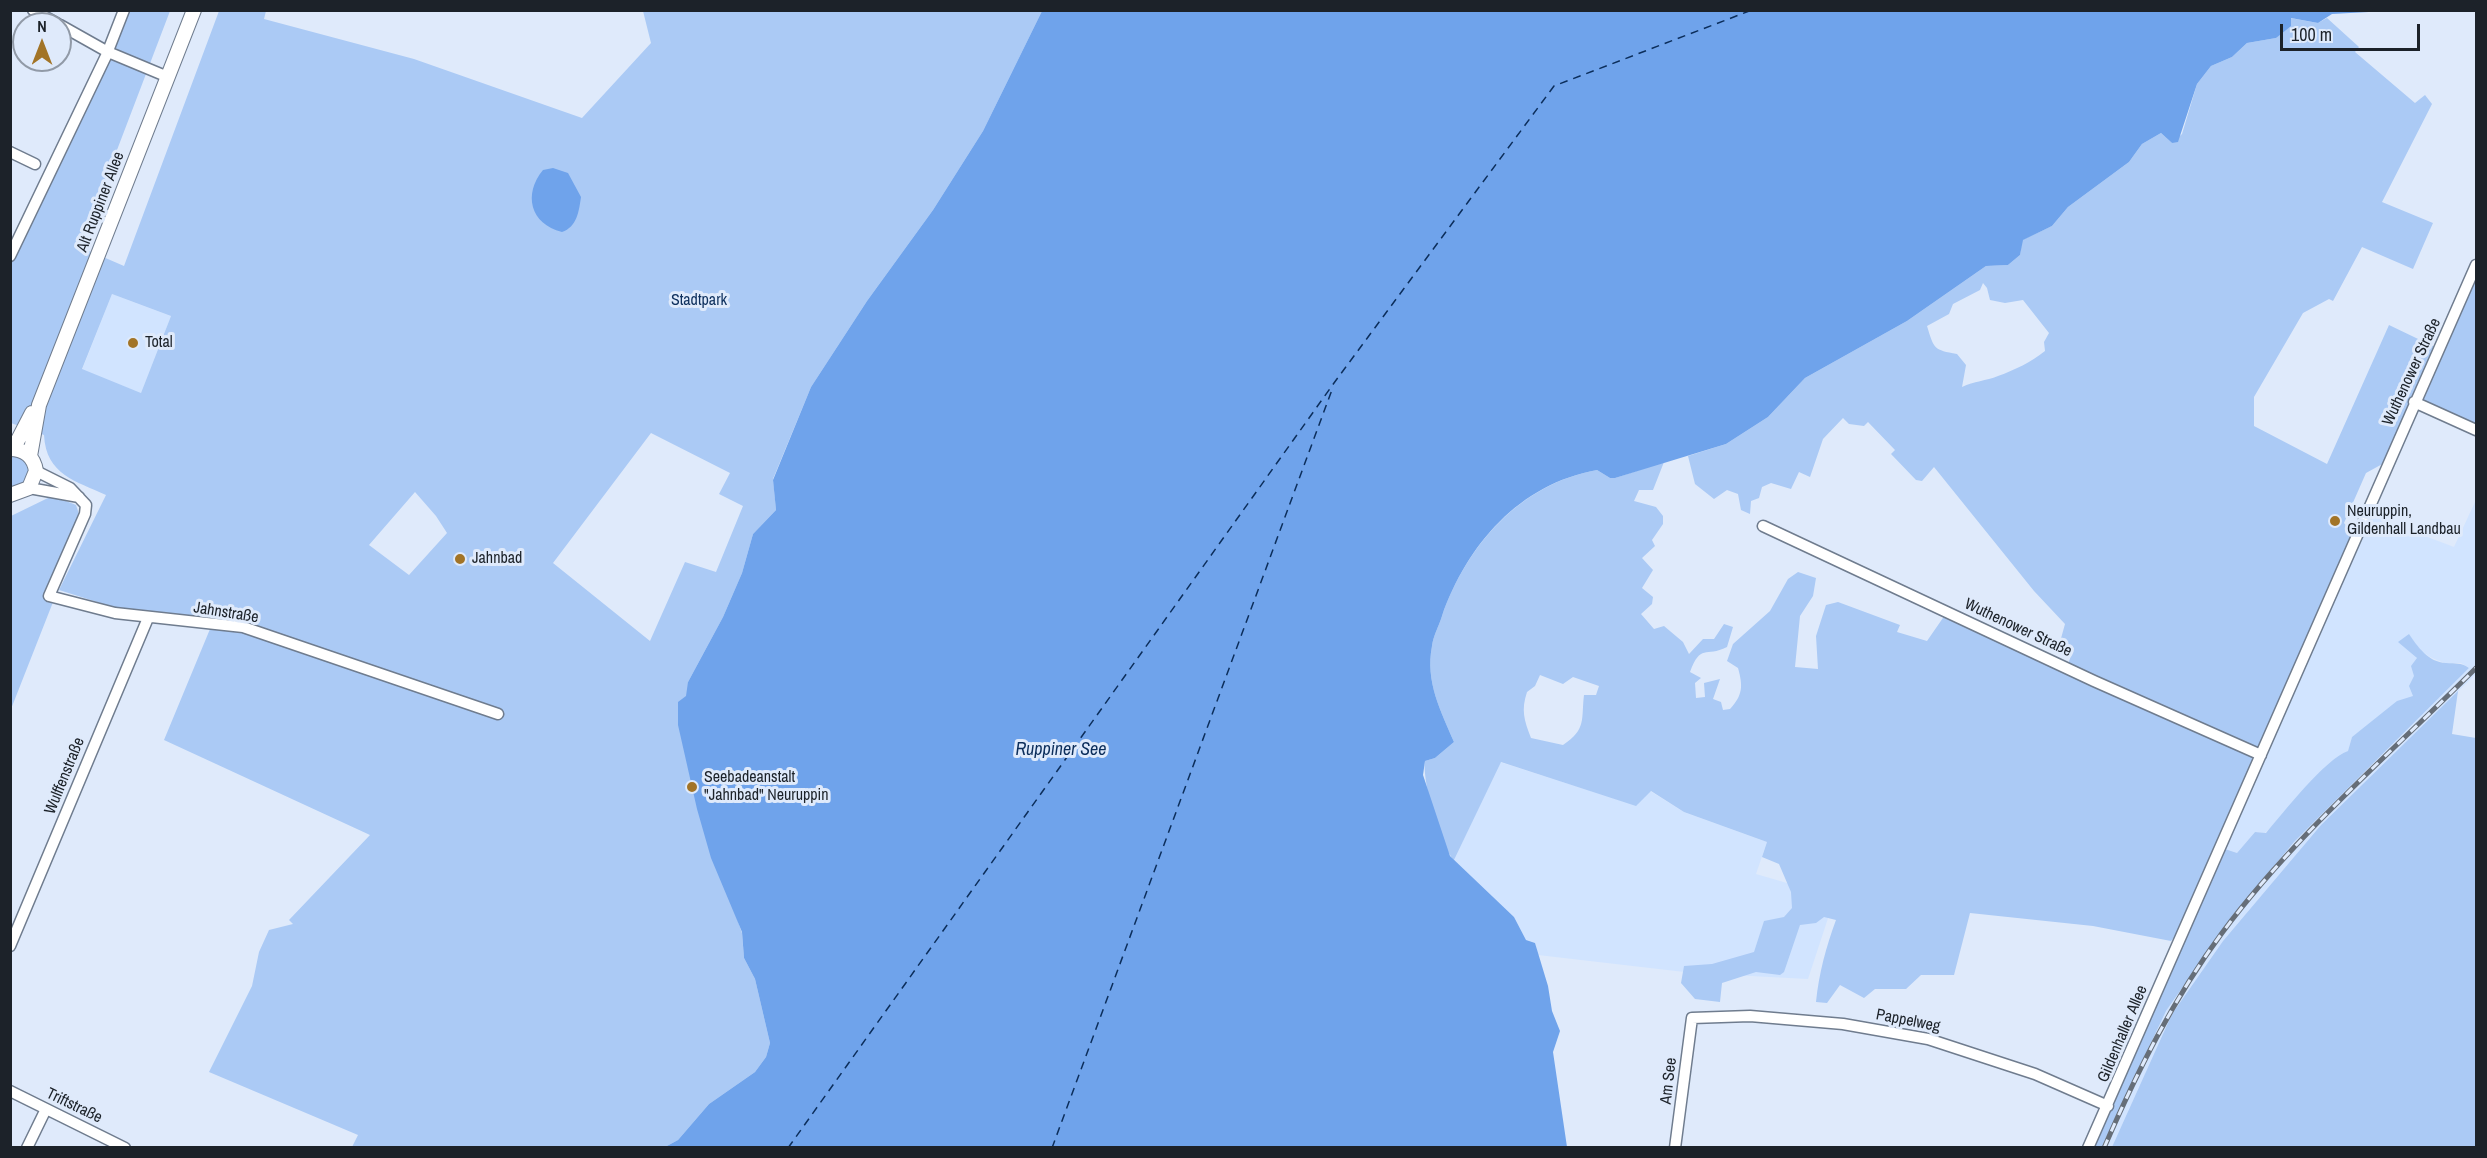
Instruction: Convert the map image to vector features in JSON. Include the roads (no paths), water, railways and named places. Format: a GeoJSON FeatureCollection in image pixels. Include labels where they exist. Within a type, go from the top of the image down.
{"type":"FeatureCollection","features":[{"type":"Feature","properties":{"kind":"main road","name":"Alt Ruppiner Allee"},"geometry":{"type":"LineString","coordinates":[[30,456],[39,405],[194,10]]}},
{"type":"Feature","properties":{"kind":"main road","name":"Alt Ruppiner Allee"},"geometry":{"type":"LineString","coordinates":[[10,448],[39,405]]}},
{"type":"Feature","properties":{"kind":"main road"},"geometry":{"type":"LineString","coordinates":[[10,448],[30,456],[36,471],[17,494]]}},
{"type":"Feature","properties":{"kind":"street"},"geometry":{"type":"LineString","coordinates":[[10,256],[108,51],[124,10]]}},
{"type":"Feature","properties":{"kind":"street"},"geometry":{"type":"LineString","coordinates":[[72,32],[108,51],[168,77]]}},
{"type":"Feature","properties":{"kind":"street"},"geometry":{"type":"LineString","coordinates":[[10,152],[35,164]]}},
{"type":"Feature","properties":{"kind":"street","name":"Wuthenower Straße"},"geometry":{"type":"LineString","coordinates":[[2184,932],[2414,402],[2476,265]]}},
{"type":"Feature","properties":{"kind":"street"},"geometry":{"type":"LineString","coordinates":[[2414,402],[2476,430]]}},
{"type":"Feature","properties":{"kind":"street"},"geometry":{"type":"LineString","coordinates":[[36,471],[70,488],[79,497]]}},
{"type":"Feature","properties":{"kind":"street"},"geometry":{"type":"LineString","coordinates":[[17,494],[79,497]]}},
{"type":"Feature","properties":{"kind":"street","name":"Jahnstraße"},"geometry":{"type":"LineString","coordinates":[[79,497],[86,505],[85,514],[49,596],[115,613],[243,627],[498,714]]}},
{"type":"Feature","properties":{"kind":"street","name":"Wuthenower Straße"},"geometry":{"type":"LineString","coordinates":[[1763,526],[2094,681],[2261,755]]}},
{"type":"Feature","properties":{"kind":"street","name":"Wulffenstraße"},"geometry":{"type":"LineString","coordinates":[[10,946],[148,618]]}},
{"type":"Feature","properties":{"kind":"street","name":"Gildenhaller Allee"},"geometry":{"type":"LineString","coordinates":[[2088,1148],[2184,932]]}},
{"type":"Feature","properties":{"kind":"street","name":"Pappelweg"},"geometry":{"type":"LineString","coordinates":[[1692,1018],[1761,1017],[1843,1024],[1929,1039],[2035,1074],[2108,1106]]}},
{"type":"Feature","properties":{"kind":"street","name":"Am See"},"geometry":{"type":"LineString","coordinates":[[1675,1148],[1692,1018]]}},
{"type":"Feature","properties":{"kind":"street","name":"Triftstraße"},"geometry":{"type":"LineString","coordinates":[[10,1091],[125,1148]]}},
{"type":"Feature","properties":{"kind":"street"},"geometry":{"type":"LineString","coordinates":[[27,1148],[46,1109]]}},
{"type":"Feature","properties":{"kind":"water","name":"Ruppiner See"},"geometry":{"type":"Polygon","coordinates":[[[1042,10],[2387,11],[2332,14],[2318,23],[2291,18],[2291,26],[2276,38],[2247,43],[2232,57],[2211,66],[2197,84],[2178,142],[2172,143],[2161,133],[2142,144],[2129,162],[2068,207],[2052,226],[2023,240],[2020,255],[2008,265],[1986,266],[1907,321],[1805,378],[1768,417],[1726,444],[1615,478],[1610,478],[1597,470],[1569,477],[1543,489],[1520,504],[1481,542],[1453,590],[1433,642],[1430,659],[1432,684],[1454,742],[1435,758],[1425,761],[1423,775],[1450,856],[1514,917],[1526,940],[1535,943],[1548,986],[1552,1011],[1560,1031],[1553,1052],[1567,1147],[665,1147],[678,1140],[709,1104],[755,1072],[766,1057],[770,1043],[755,979],[744,958],[742,932],[711,858],[697,809],[678,725],[678,702],[686,696],[688,682],[723,617],[742,573],[753,534],[776,510],[773,480],[811,387],[867,301],[933,210],[983,131],[1042,10]]]}},
{"type":"Feature","properties":{"kind":"water"},"geometry":{"type":"Polygon","coordinates":[[[553,168],[568,173],[581,197],[574,222],[562,232],[543,222],[533,207],[533,189],[537,179],[543,170],[553,168]]]}},
{"type":"Feature","properties":{"kind":"railway"},"geometry":{"type":"LineString","coordinates":[[2104,1148],[2157,1037],[2204,958],[2222,933],[2250,897],[2312,829],[2476,668]]}},
{"type":"Feature","properties":{"kind":"place","name":"Total"},"geometry":{"type":"Point","coordinates":[133,343]}},
{"type":"Feature","properties":{"kind":"place","name":"Neuruppin, Gildenhall Landbau"},"geometry":{"type":"Point","coordinates":[2335,521]}},
{"type":"Feature","properties":{"kind":"place","name":"Jahnbad"},"geometry":{"type":"Point","coordinates":[460,559]}},
{"type":"Feature","properties":{"kind":"place","name":"Seebadeanstalt \"Jahnbad\" Neuruppin"},"geometry":{"type":"Point","coordinates":[692,787]}},
{"type":"Feature","properties":{"kind":"park label","name":"Stadtpark"},"geometry":{"type":"Point","coordinates":[699,301]}}]}
